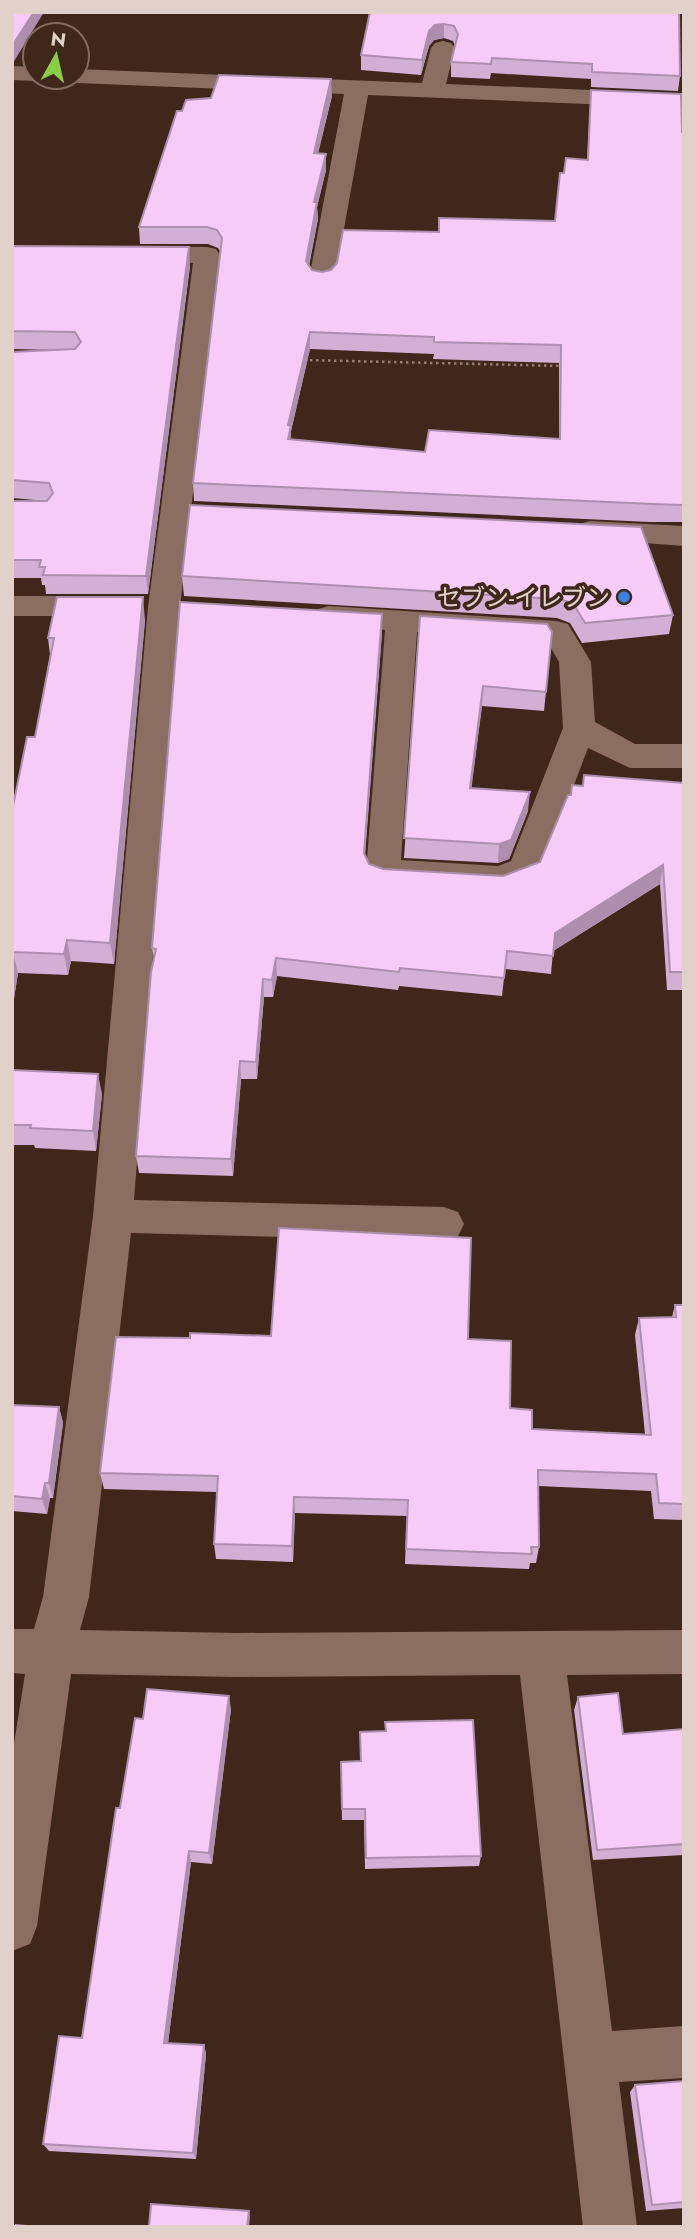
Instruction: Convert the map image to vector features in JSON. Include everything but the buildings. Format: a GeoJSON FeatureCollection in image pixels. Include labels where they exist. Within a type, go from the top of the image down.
{"type":"FeatureCollection","features":[{"type":"Feature","properties":{"kind":"street"},"geometry":{"type":"LineString","coordinates":[[432,91],[443,48]]}},
{"type":"Feature","properties":{"kind":"street"},"geometry":{"type":"LineString","coordinates":[[91,77],[684,101]]}},
{"type":"Feature","properties":{"kind":"street"},"geometry":{"type":"LineString","coordinates":[[322,279],[357,88]]}},
{"type":"Feature","properties":{"kind":"street"},"geometry":{"type":"LineString","coordinates":[[12,1926],[32,1651],[66,1597],[113,1216],[189,513],[207,255],[110,254]]}},
{"type":"Feature","properties":{"kind":"street"},"geometry":{"type":"LineString","coordinates":[[560,530],[684,536]]}},
{"type":"Feature","properties":{"kind":"street"},"geometry":{"type":"LineString","coordinates":[[12,606],[177,607]]}},
{"type":"Feature","properties":{"kind":"street"},"geometry":{"type":"LineString","coordinates":[[296,614],[402,620],[557,631],[575,662],[579,728],[525,869],[501,879],[383,873],[402,620]]}},
{"type":"Feature","properties":{"kind":"street"},"geometry":{"type":"LineString","coordinates":[[579,728],[630,756],[684,756]]}},
{"type":"Feature","properties":{"kind":"street"},"geometry":{"type":"LineString","coordinates":[[113,1216],[444,1224]]}},
{"type":"Feature","properties":{"kind":"street"},"geometry":{"type":"LineString","coordinates":[[32,1651],[237,1655],[684,1652]]}},
{"type":"Feature","properties":{"kind":"street"},"geometry":{"type":"LineString","coordinates":[[541,1653],[592,2058],[610,2227]]}},
{"type":"Feature","properties":{"kind":"street"},"geometry":{"type":"LineString","coordinates":[[592,2058],[684,2052]]}},
{"type":"Feature","properties":{"kind":"path"},"geometry":{"type":"LineString","coordinates":[[292,360],[576,366]]}},
{"type":"Feature","properties":{"kind":"place","name":"セブン-イレブン"},"geometry":{"type":"Point","coordinates":[624,597]}}]}
